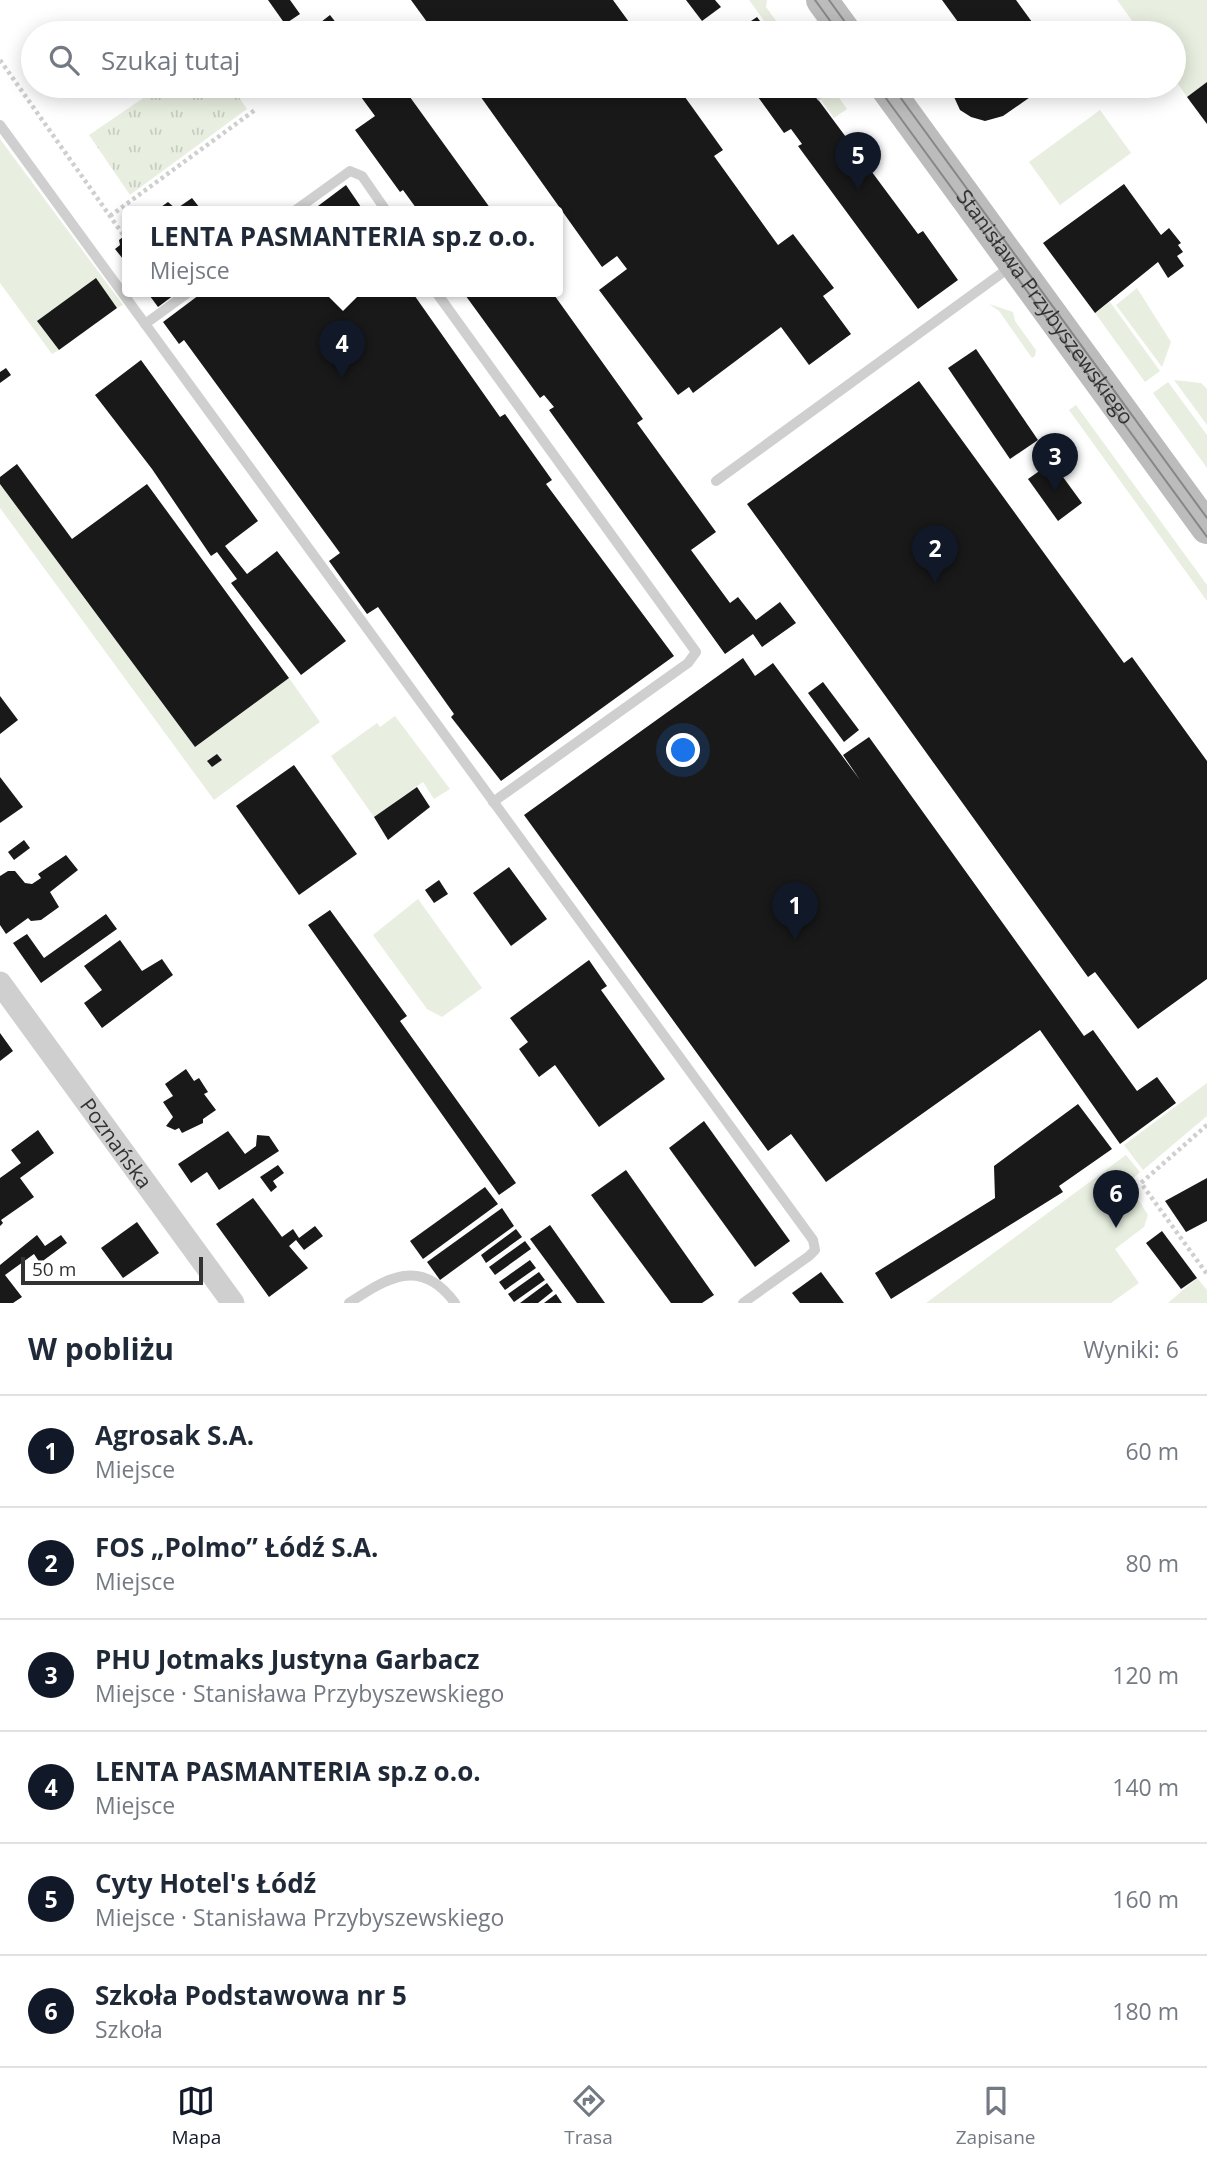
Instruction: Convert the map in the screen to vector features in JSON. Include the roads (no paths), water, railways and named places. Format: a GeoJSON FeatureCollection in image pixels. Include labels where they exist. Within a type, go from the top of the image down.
{"type":"FeatureCollection","features":[{"type":"Feature","properties":{"kind":"street"},"geometry":{"type":"LineString","coordinates":[[822,0],[837,21]]}},
{"type":"Feature","properties":{"kind":"street","name":"Stanisława Przybyszewskiego"},"geometry":{"type":"LineString","coordinates":[[894,98],[1207,528]]}},
{"type":"Feature","properties":{"kind":"street","name":"Poznańska"},"geometry":{"type":"LineString","coordinates":[[0,983],[233,1303]]}},
{"type":"Feature","properties":{"kind":"lane"},"geometry":{"type":"LineString","coordinates":[[0,125],[122,292]]}},
{"type":"Feature","properties":{"kind":"lane"},"geometry":{"type":"LineString","coordinates":[[301,206],[351,171],[362,176],[383,206]]}},
{"type":"Feature","properties":{"kind":"lane"},"geometry":{"type":"LineString","coordinates":[[716,481],[1014,264]]}},
{"type":"Feature","properties":{"kind":"lane"},"geometry":{"type":"LineString","coordinates":[[125,297],[813,1240],[815,1250],[809,1256],[743,1303]]}},
{"type":"Feature","properties":{"kind":"lane"},"geometry":{"type":"LineString","coordinates":[[145,324],[183,297]]}},
{"type":"Feature","properties":{"kind":"lane"},"geometry":{"type":"LineString","coordinates":[[440,297],[695,652],[688,663],[494,802]]}},
{"type":"Feature","properties":{"kind":"lane"},"geometry":{"type":"LineString","coordinates":[[349,1303],[387,1279],[406,1275],[419,1275],[433,1282],[455,1303]]}},
{"type":"Feature","properties":{"kind":"tram line"},"geometry":{"type":"LineString","coordinates":[[815,0],[830,21]]}},
{"type":"Feature","properties":{"kind":"tram line"},"geometry":{"type":"LineString","coordinates":[[829,0],[844,21]]}},
{"type":"Feature","properties":{"kind":"tram line"},"geometry":{"type":"LineString","coordinates":[[886,98],[1207,537]]}},
{"type":"Feature","properties":{"kind":"tram line"},"geometry":{"type":"LineString","coordinates":[[901,98],[1207,518]]}},
{"type":"Feature","properties":{"kind":"place","name":"Cyty Hotel's Łódź"},"geometry":{"type":"Point","coordinates":[858,190]}},
{"type":"Feature","properties":{"kind":"place","name":"LENTA PASMANTERIA sp.z o.o."},"geometry":{"type":"Point","coordinates":[342,378]}},
{"type":"Feature","properties":{"kind":"place","name":"PHU Jotmaks Justyna Garbacz"},"geometry":{"type":"Point","coordinates":[1055,491]}},
{"type":"Feature","properties":{"kind":"place","name":"FOS „Polmo” Łódź S.A."},"geometry":{"type":"Point","coordinates":[935,583]}},
{"type":"Feature","properties":{"kind":"place","name":"Agrosak S.A."},"geometry":{"type":"Point","coordinates":[795,940]}},
{"type":"Feature","properties":{"kind":"place","name":"Szkoła Podstawowa nr 5"},"geometry":{"type":"Point","coordinates":[1116,1228]}}]}
